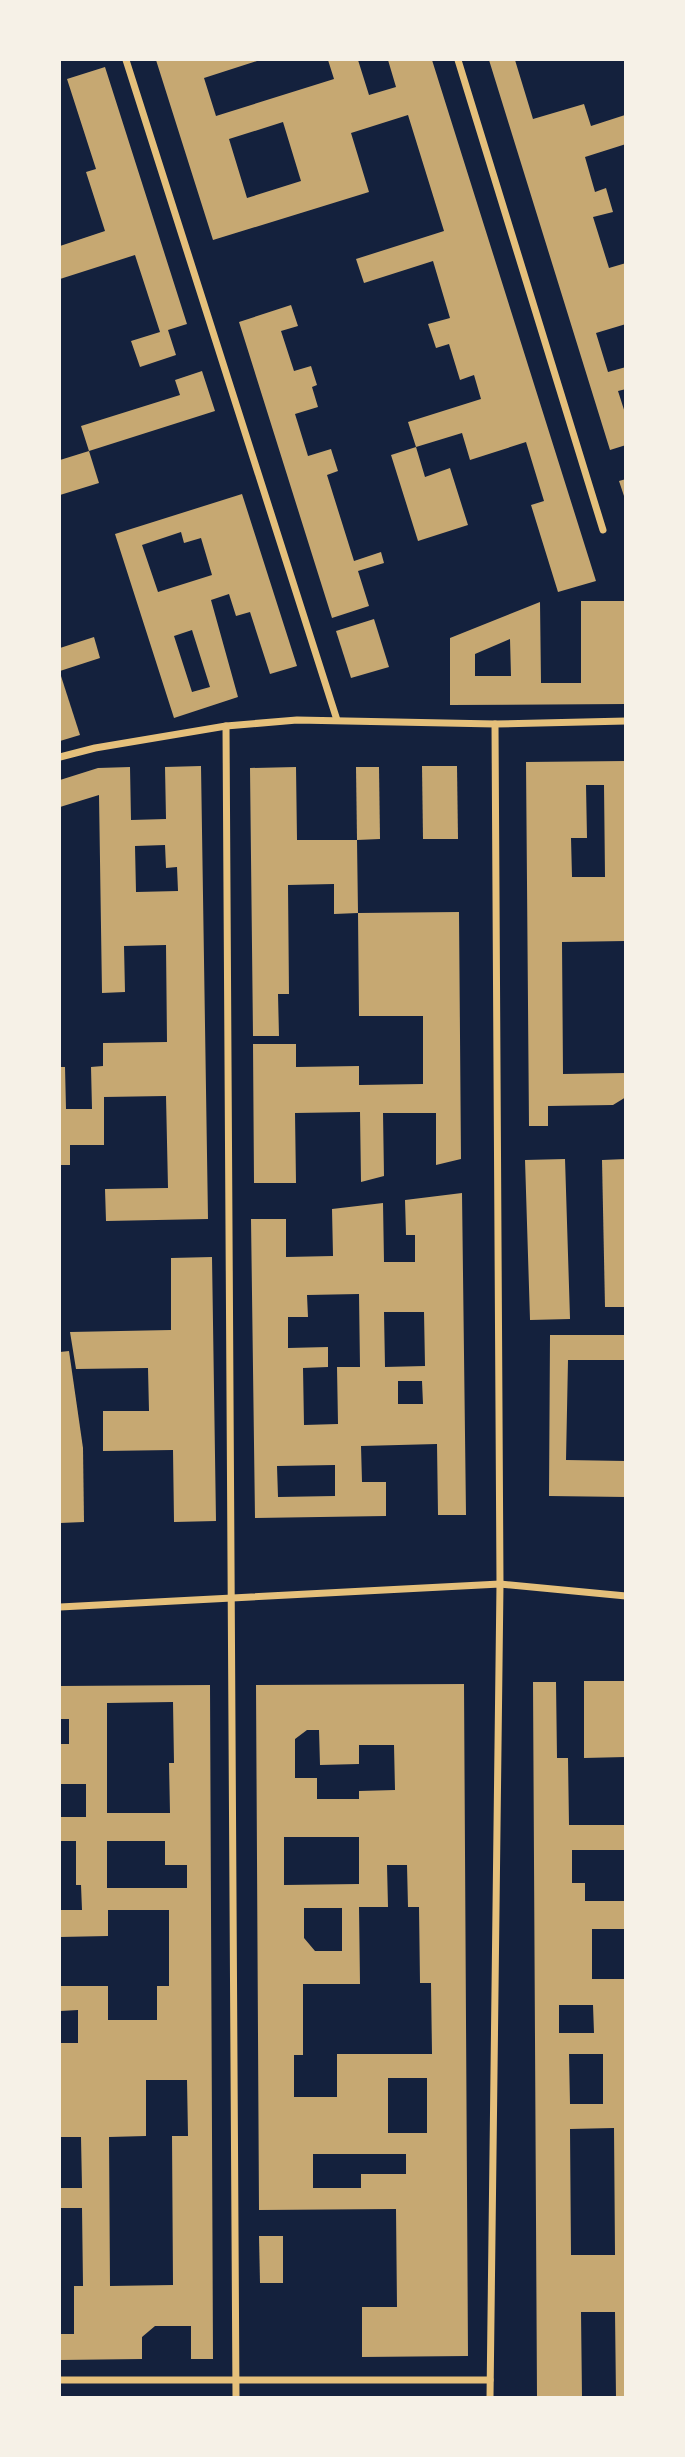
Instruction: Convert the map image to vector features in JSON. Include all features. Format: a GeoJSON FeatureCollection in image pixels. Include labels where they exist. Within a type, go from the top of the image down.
{"type":"FeatureCollection","features":[{"type":"Feature","properties":{"kind":"street"},"geometry":{"type":"LineString","coordinates":[[126,60],[337,720]]}},
{"type":"Feature","properties":{"kind":"street"},"geometry":{"type":"LineString","coordinates":[[458,60],[603,530]]}},
{"type":"Feature","properties":{"kind":"street"},"geometry":{"type":"LineString","coordinates":[[60,757],[95,748],[226,726],[297,720],[495,723],[625,721]]}},
{"type":"Feature","properties":{"kind":"street"},"geometry":{"type":"LineString","coordinates":[[491,2398],[500,1584],[495,723]]}},
{"type":"Feature","properties":{"kind":"street"},"geometry":{"type":"LineString","coordinates":[[226,726],[236,2398]]}},
{"type":"Feature","properties":{"kind":"street"},"geometry":{"type":"LineString","coordinates":[[60,1607],[500,1584],[625,1595]]}},
{"type":"Feature","properties":{"kind":"street"},"geometry":{"type":"LineString","coordinates":[[60,2381],[490,2380]]}},
{"type":"Feature","properties":{"kind":"building"},"geometry":{"type":"Polygon","coordinates":[[[156,60],[260,60],[204,78],[216,116],[334,79],[328,60],[358,60],[369,95],[396,87],[388,60],[432,60],[596,581],[558,592],[531,505],[544,501],[526,442],[470,460],[462,433],[416,447],[408,422],[481,399],[474,375],[460,380],[449,344],[436,348],[428,324],[450,318],[433,261],[364,283],[356,259],[444,231],[408,115],[351,133],[369,192],[213,240],[156,60]],[[283,122],[229,139],[247,198],[301,181],[283,122]]]}},
{"type":"Feature","properties":{"kind":"building"},"geometry":{"type":"Polygon","coordinates":[[[489,60],[515,60],[533,119],[584,104],[591,126],[625,115],[626,144],[585,157],[595,192],[606,188],[613,212],[593,217],[609,268],[626,263],[626,324],[596,333],[608,372],[626,367],[626,389],[618,391],[626,416],[626,445],[610,450],[489,60]]]}},
{"type":"Feature","properties":{"kind":"building"},"geometry":{"type":"Polygon","coordinates":[[[105,67],[187,324],[168,330],[176,355],[140,367],[131,341],[160,332],[135,255],[60,279],[60,246],[105,231],[86,172],[96,169],[67,79],[105,67]]]}},
{"type":"Feature","properties":{"kind":"building"},"geometry":{"type":"Polygon","coordinates":[[[291,305],[298,326],[281,331],[294,371],[311,366],[317,385],[312,387],[318,407],[295,414],[308,456],[331,449],[338,471],[327,475],[354,561],[381,552],[384,563],[358,571],[369,606],[332,618],[239,322],[291,305]]]}},
{"type":"Feature","properties":{"kind":"building"},"geometry":{"type":"Polygon","coordinates":[[[202,371],[215,411],[89,451],[81,426],[180,395],[175,380],[202,371]]]}},
{"type":"Feature","properties":{"kind":"building"},"geometry":{"type":"Polygon","coordinates":[[[416,447],[425,477],[450,468],[468,525],[418,541],[391,455],[416,447]]]}},
{"type":"Feature","properties":{"kind":"building"},"geometry":{"type":"Polygon","coordinates":[[[89,451],[99,483],[60,495],[60,460],[89,451]]]}},
{"type":"Feature","properties":{"kind":"building"},"geometry":{"type":"Polygon","coordinates":[[[626,479],[626,499],[625,499],[619,481],[626,479]]]}},
{"type":"Feature","properties":{"kind":"building"},"geometry":{"type":"Polygon","coordinates":[[[242,494],[297,666],[270,674],[250,612],[236,616],[229,594],[211,600],[238,697],[174,718],[115,534],[242,494]],[[181,532],[142,545],[158,592],[212,575],[201,538],[184,543],[181,532]],[[192,630],[174,636],[192,692],[210,687],[192,630]]]}},
{"type":"Feature","properties":{"kind":"building"},"geometry":{"type":"Polygon","coordinates":[[[581,601],[626,601],[626,704],[450,705],[450,638],[540,602],[541,683],[581,683],[581,601]],[[510,639],[475,654],[475,676],[511,676],[510,639]]]}},
{"type":"Feature","properties":{"kind":"building"},"geometry":{"type":"Polygon","coordinates":[[[374,619],[389,667],[351,678],[336,631],[374,619]]]}},
{"type":"Feature","properties":{"kind":"building"},"geometry":{"type":"Polygon","coordinates":[[[94,637],[100,658],[60,671],[60,648],[94,637]]]}},
{"type":"Feature","properties":{"kind":"building"},"geometry":{"type":"Polygon","coordinates":[[[60,673],[80,735],[60,741],[60,673]]]}},
{"type":"Feature","properties":{"kind":"building"},"geometry":{"type":"Polygon","coordinates":[[[626,761],[626,941],[562,942],[563,1074],[626,1073],[626,1097],[613,1105],[548,1106],[548,1126],[529,1126],[526,762],[626,761]],[[586,785],[587,838],[571,838],[572,877],[605,877],[604,785],[586,785]]]}},
{"type":"Feature","properties":{"kind":"building"},"geometry":{"type":"Polygon","coordinates":[[[201,766],[208,1219],[106,1221],[105,1189],[168,1188],[166,1096],[104,1097],[104,1145],[70,1145],[70,1165],[60,1165],[60,1067],[65,1067],[66,1109],[92,1109],[91,1067],[103,1066],[103,1043],[167,1042],[166,945],[124,946],[125,992],[102,993],[99,795],[60,807],[60,780],[98,768],[130,767],[131,820],[166,819],[165,767],[201,766]],[[165,845],[135,846],[136,892],[178,891],[177,867],[166,868],[165,845]]]}},
{"type":"Feature","properties":{"kind":"building"},"geometry":{"type":"Polygon","coordinates":[[[422,766],[457,766],[458,839],[423,839],[422,766]]]}},
{"type":"Feature","properties":{"kind":"building"},"geometry":{"type":"Polygon","coordinates":[[[296,767],[297,840],[357,840],[358,913],[334,914],[334,884],[288,885],[289,994],[278,994],[279,1036],[253,1036],[250,768],[296,767]]]}},
{"type":"Feature","properties":{"kind":"building"},"geometry":{"type":"Polygon","coordinates":[[[356,767],[379,767],[380,839],[357,840],[356,767]]]}},
{"type":"Feature","properties":{"kind":"building"},"geometry":{"type":"Polygon","coordinates":[[[459,912],[461,1159],[436,1165],[436,1113],[383,1113],[384,1176],[361,1182],[360,1112],[295,1113],[296,1183],[254,1183],[253,1044],[296,1044],[296,1067],[359,1066],[359,1085],[423,1084],[423,1016],[359,1016],[358,913],[459,912]]]}},
{"type":"Feature","properties":{"kind":"building"},"geometry":{"type":"Polygon","coordinates":[[[565,1159],[570,1319],[530,1320],[525,1160],[565,1159]]]}},
{"type":"Feature","properties":{"kind":"building"},"geometry":{"type":"Polygon","coordinates":[[[626,1159],[626,1307],[605,1307],[602,1160],[626,1159]]]}},
{"type":"Feature","properties":{"kind":"building"},"geometry":{"type":"Polygon","coordinates":[[[462,1193],[466,1515],[438,1515],[437,1444],[361,1446],[362,1482],[386,1482],[386,1516],[255,1518],[251,1219],[286,1219],[286,1257],[333,1256],[332,1209],[383,1203],[384,1262],[415,1262],[415,1235],[406,1235],[405,1200],[462,1193]],[[359,1294],[307,1295],[308,1317],[288,1317],[288,1348],[328,1347],[328,1367],[303,1368],[304,1425],[338,1424],[337,1367],[360,1367],[359,1294]],[[384,1312],[385,1367],[425,1366],[424,1312],[384,1312]],[[398,1381],[398,1404],[423,1404],[422,1381],[398,1381]],[[335,1465],[277,1466],[278,1497],[335,1496],[335,1465]]]}},
{"type":"Feature","properties":{"kind":"building"},"geometry":{"type":"Polygon","coordinates":[[[212,1257],[216,1521],[174,1522],[173,1450],[103,1451],[103,1411],[149,1411],[148,1368],[76,1369],[70,1332],[171,1330],[171,1258],[212,1257]]]}},
{"type":"Feature","properties":{"kind":"building"},"geometry":{"type":"Polygon","coordinates":[[[550,1335],[626,1335],[626,1360],[568,1360],[566,1460],[626,1461],[626,1497],[549,1496],[550,1335]]]}},
{"type":"Feature","properties":{"kind":"building"},"geometry":{"type":"Polygon","coordinates":[[[69,1351],[83,1448],[84,1522],[60,1523],[60,1352],[69,1351]]]}},
{"type":"Feature","properties":{"kind":"building"},"geometry":{"type":"Polygon","coordinates":[[[584,1681],[626,1681],[626,1757],[584,1758],[584,1681]]]}},
{"type":"Feature","properties":{"kind":"building"},"geometry":{"type":"Polygon","coordinates":[[[533,1682],[556,1682],[557,1758],[568,1758],[569,1825],[626,1825],[626,1850],[572,1850],[572,1883],[585,1883],[585,1901],[626,1901],[626,1929],[592,1929],[592,1979],[626,1979],[626,2398],[616,2398],[615,2312],[581,2312],[582,2398],[537,2398],[533,1682]],[[559,2005],[559,2033],[594,2033],[593,2005],[559,2005]],[[569,2054],[570,2104],[603,2104],[603,2054],[569,2054]],[[614,2128],[570,2129],[571,2255],[615,2255],[614,2128]]]}},
{"type":"Feature","properties":{"kind":"building"},"geometry":{"type":"Polygon","coordinates":[[[464,1684],[468,2356],[362,2357],[362,2307],[397,2307],[396,2209],[259,2210],[256,1685],[464,1684]],[[307,1730],[295,1739],[295,1778],[317,1778],[317,1799],[359,1799],[359,1791],[395,1790],[394,1745],[359,1745],[359,1764],[320,1765],[319,1730],[307,1730]],[[284,1837],[284,1885],[359,1884],[359,1837],[284,1837]],[[387,1865],[388,1907],[359,1907],[360,1984],[303,1984],[303,2055],[294,2055],[294,2097],[337,2097],[337,2054],[432,2054],[431,1983],[420,1983],[419,1907],[408,1907],[407,1865],[387,1865]],[[304,1908],[304,1938],[315,1951],[342,1951],[342,1908],[304,1908]],[[388,2078],[388,2133],[427,2133],[427,2078],[388,2078]],[[313,2154],[313,2188],[361,2188],[361,2174],[406,2174],[406,2154],[313,2154]]]}},
{"type":"Feature","properties":{"kind":"building"},"geometry":{"type":"Polygon","coordinates":[[[210,1685],[213,2359],[191,2359],[191,2326],[155,2326],[142,2337],[142,2359],[60,2360],[60,2334],[74,2334],[74,2286],[83,2286],[82,2208],[60,2208],[60,2188],[82,2188],[81,2137],[60,2137],[60,2043],[78,2043],[78,2010],[60,2011],[60,1986],[108,1986],[108,2020],[157,2020],[157,1986],[169,1986],[169,1910],[108,1910],[108,1936],[60,1937],[60,1910],[82,1910],[81,1885],[76,1885],[76,1841],[60,1841],[60,1817],[86,1817],[86,1784],[60,1784],[60,1744],[69,1744],[69,1719],[60,1719],[60,1686],[210,1685]],[[173,1702],[107,1703],[107,1813],[170,1813],[169,1763],[174,1763],[173,1702]],[[107,1841],[107,1888],[187,1888],[187,1865],[165,1865],[165,1841],[107,1841]],[[146,2080],[146,2136],[109,2137],[110,2286],[173,2285],[172,2136],[188,2136],[187,2080],[146,2080]]]}},
{"type":"Feature","properties":{"kind":"building"},"geometry":{"type":"Polygon","coordinates":[[[259,2236],[283,2236],[283,2283],[260,2283],[259,2236]]]}}]}
